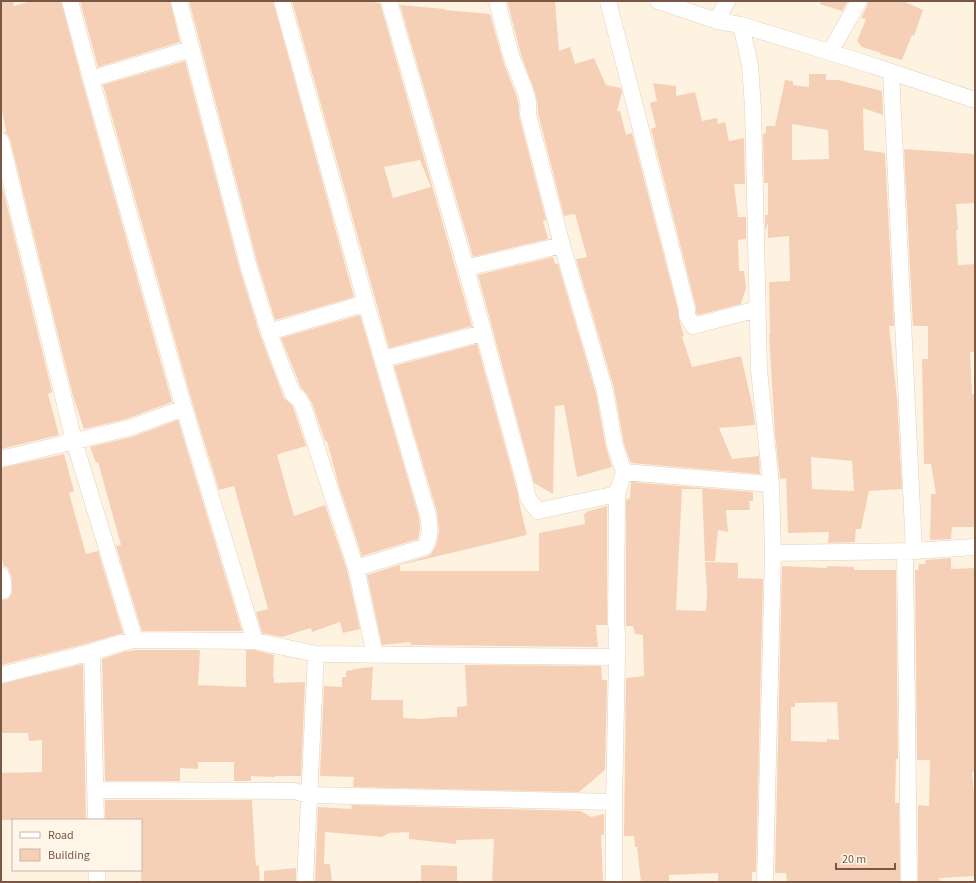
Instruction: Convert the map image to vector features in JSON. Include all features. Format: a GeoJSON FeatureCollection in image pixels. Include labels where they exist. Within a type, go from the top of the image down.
{"type":"FeatureCollection","features":[{"type":"Feature","properties":{"kind":"street"},"geometry":{"type":"LineString","coordinates":[[70,1],[184,408],[255,641]]}},
{"type":"Feature","properties":{"kind":"street"},"geometry":{"type":"LineString","coordinates":[[179,1],[249,268],[269,332],[283,370],[293,394],[299,399],[303,406],[356,568],[376,655]]}},
{"type":"Feature","properties":{"kind":"street"},"geometry":{"type":"LineString","coordinates":[[282,1],[366,304],[428,515],[430,536],[425,547],[356,568]]}},
{"type":"Feature","properties":{"kind":"street"},"geometry":{"type":"LineString","coordinates":[[389,1],[466,268],[528,499],[538,511],[617,494]]}},
{"type":"Feature","properties":{"kind":"street"},"geometry":{"type":"LineString","coordinates":[[497,1],[513,61],[523,86],[529,108],[528,114],[562,245],[605,391],[615,446],[624,472],[617,494],[617,657],[614,882]]}},
{"type":"Feature","properties":{"kind":"street"},"geometry":{"type":"LineString","coordinates":[[608,1],[687,309],[687,315],[693,326],[758,309]]}},
{"type":"Feature","properties":{"kind":"street"},"geometry":{"type":"LineString","coordinates":[[658,1],[717,21],[741,25],[830,52],[975,100]]}},
{"type":"Feature","properties":{"kind":"street"},"geometry":{"type":"LineString","coordinates":[[717,21],[726,1]]}},
{"type":"Feature","properties":{"kind":"street"},"geometry":{"type":"LineString","coordinates":[[830,52],[859,1]]}},
{"type":"Feature","properties":{"kind":"street"},"geometry":{"type":"LineString","coordinates":[[741,25],[750,65],[753,108],[759,370],[771,484],[773,553],[766,882]]}},
{"type":"Feature","properties":{"kind":"street"},"geometry":{"type":"LineString","coordinates":[[91,79],[191,49]]}},
{"type":"Feature","properties":{"kind":"street"},"geometry":{"type":"LineString","coordinates":[[891,72],[909,551],[909,882]]}},
{"type":"Feature","properties":{"kind":"street"},"geometry":{"type":"LineString","coordinates":[[1,142],[74,441],[135,640]]}},
{"type":"Feature","properties":{"kind":"street"},"geometry":{"type":"LineString","coordinates":[[466,268],[562,245]]}},
{"type":"Feature","properties":{"kind":"street"},"geometry":{"type":"LineString","coordinates":[[269,332],[366,304]]}},
{"type":"Feature","properties":{"kind":"street"},"geometry":{"type":"LineString","coordinates":[[383,359],[483,332]]}},
{"type":"Feature","properties":{"kind":"street"},"geometry":{"type":"LineString","coordinates":[[1,459],[130,428],[184,408]]}},
{"type":"Feature","properties":{"kind":"street"},"geometry":{"type":"LineString","coordinates":[[624,472],[771,484]]}},
{"type":"Feature","properties":{"kind":"street"},"geometry":{"type":"LineString","coordinates":[[773,553],[909,551],[975,547]]}},
{"type":"Feature","properties":{"kind":"street"},"geometry":{"type":"LineString","coordinates":[[1,575],[3,581],[3,591],[1,592]]}},
{"type":"Feature","properties":{"kind":"street"},"geometry":{"type":"LineString","coordinates":[[1,675],[92,652],[121,642],[135,640],[255,641],[316,654],[617,657]]}},
{"type":"Feature","properties":{"kind":"street"},"geometry":{"type":"LineString","coordinates":[[92,652],[96,819]]}},
{"type":"Feature","properties":{"kind":"street"},"geometry":{"type":"LineString","coordinates":[[305,882],[316,654]]}},
{"type":"Feature","properties":{"kind":"street"},"geometry":{"type":"LineString","coordinates":[[95,790],[294,791],[309,795],[614,802]]}},
{"type":"Feature","properties":{"kind":"street"},"geometry":{"type":"LineString","coordinates":[[97,871],[97,882]]}},
{"type":"Feature","properties":{"kind":"building"},"geometry":{"type":"Polygon","coordinates":[[[1,1],[13,1],[14,6],[31,1],[61,1],[172,402],[126,419],[84,429],[73,396],[10,139],[5,133],[6,130],[1,106],[1,1]]]}},
{"type":"Feature","properties":{"kind":"building"},"geometry":{"type":"Polygon","coordinates":[[[80,1],[170,1],[180,42],[98,67],[80,1]]]}},
{"type":"Feature","properties":{"kind":"building"},"geometry":{"type":"Polygon","coordinates":[[[189,1],[273,1],[354,297],[275,320],[258,265],[189,1]]]}},
{"type":"Feature","properties":{"kind":"building"},"geometry":{"type":"Polygon","coordinates":[[[292,1],[364,1],[380,3],[472,326],[389,348],[292,1]],[[420,160],[384,167],[393,198],[431,187],[420,160]]]}},
{"type":"Feature","properties":{"kind":"building"},"geometry":{"type":"Polygon","coordinates":[[[507,1],[555,1],[559,51],[570,47],[575,64],[594,58],[606,85],[621,88],[622,92],[617,111],[620,111],[626,135],[632,133],[678,310],[684,336],[682,337],[692,367],[741,356],[753,408],[755,425],[719,428],[732,459],[759,456],[760,474],[631,463],[624,444],[614,388],[576,259],[587,257],[575,214],[564,216],[538,113],[535,92],[522,58],[507,1]]]}},
{"type":"Feature","properties":{"kind":"building"},"geometry":{"type":"Polygon","coordinates":[[[820,1],[848,1],[842,11],[820,4],[820,1]]]}},
{"type":"Feature","properties":{"kind":"building"},"geometry":{"type":"Polygon","coordinates":[[[868,1],[903,1],[923,10],[914,36],[912,35],[902,60],[862,47],[857,41],[866,19],[861,18],[868,1]]]}},
{"type":"Feature","properties":{"kind":"building"},"geometry":{"type":"Polygon","coordinates":[[[400,5],[490,14],[504,64],[517,97],[519,116],[546,220],[543,221],[548,239],[473,257],[400,5]]]}},
{"type":"Feature","properties":{"kind":"building"},"geometry":{"type":"Polygon","coordinates":[[[185,61],[240,270],[260,335],[284,398],[292,405],[306,446],[277,455],[294,516],[325,505],[347,570],[360,629],[343,633],[340,622],[312,632],[311,628],[282,637],[262,633],[256,612],[268,609],[234,486],[219,490],[193,405],[103,85],[185,61]]]}},
{"type":"Feature","properties":{"kind":"building"},"geometry":{"type":"Polygon","coordinates":[[[809,74],[826,74],[826,80],[838,80],[882,91],[883,115],[863,108],[864,150],[885,153],[894,326],[889,326],[897,398],[902,489],[869,491],[861,529],[856,529],[856,527],[855,542],[828,543],[829,532],[788,533],[786,478],[780,479],[775,434],[769,334],[769,282],[790,281],[789,236],[768,238],[768,223],[765,231],[765,215],[768,215],[768,183],[764,183],[763,134],[766,133],[766,126],[775,126],[785,80],[793,81],[793,85],[809,87],[809,74]],[[792,124],[792,160],[829,159],[828,130],[792,124]],[[811,457],[812,489],[854,491],[852,461],[811,457]]]}},
{"type":"Feature","properties":{"kind":"building"},"geometry":{"type":"Polygon","coordinates":[[[653,83],[676,86],[676,96],[695,92],[702,121],[717,118],[718,124],[725,122],[729,141],[744,138],[745,184],[734,184],[738,217],[746,217],[746,239],[738,240],[739,271],[744,271],[746,288],[741,304],[698,315],[696,313],[696,307],[651,129],[656,127],[650,103],[657,101],[653,83]]]}},
{"type":"Feature","properties":{"kind":"building"},"geometry":{"type":"Polygon","coordinates":[[[904,149],[975,154],[975,203],[956,204],[958,230],[956,230],[958,265],[975,264],[975,352],[970,352],[972,394],[975,394],[975,527],[952,527],[951,539],[930,540],[931,494],[936,494],[931,464],[924,464],[922,359],[928,359],[928,326],[913,326],[904,149]]]}},
{"type":"Feature","properties":{"kind":"building"},"geometry":{"type":"Polygon","coordinates":[[[1,181],[52,392],[48,394],[59,435],[1,449],[1,181]]]}},
{"type":"Feature","properties":{"kind":"building"},"geometry":{"type":"Polygon","coordinates":[[[553,257],[555,264],[558,264],[596,393],[606,448],[612,467],[577,477],[564,405],[555,406],[553,494],[534,483],[478,275],[553,257]]]}},
{"type":"Feature","properties":{"kind":"building"},"geometry":{"type":"Polygon","coordinates":[[[360,315],[419,517],[420,528],[418,539],[362,556],[339,486],[327,441],[325,441],[312,403],[307,394],[301,388],[281,338],[360,315]]]}},
{"type":"Feature","properties":{"kind":"building"},"geometry":{"type":"Polygon","coordinates":[[[477,344],[517,490],[527,535],[400,565],[400,571],[539,571],[539,533],[585,524],[584,514],[587,513],[586,512],[607,506],[607,625],[596,625],[598,647],[411,645],[410,642],[382,645],[367,575],[428,556],[436,546],[439,531],[437,512],[394,366],[477,344]]]}},
{"type":"Feature","properties":{"kind":"building"},"geometry":{"type":"Polygon","coordinates":[[[178,420],[242,631],[142,631],[116,546],[121,545],[98,462],[96,463],[90,447],[132,437],[178,420]]]}},
{"type":"Feature","properties":{"kind":"building"},"geometry":{"type":"Polygon","coordinates":[[[64,454],[74,491],[69,493],[86,554],[98,551],[123,633],[1,665],[1,600],[8,599],[11,595],[12,578],[8,568],[4,566],[1,556],[1,468],[64,454]]]}},
{"type":"Feature","properties":{"kind":"building"},"geometry":{"type":"Polygon","coordinates":[[[631,482],[753,492],[753,501],[749,501],[750,510],[726,510],[728,532],[718,530],[715,561],[705,561],[702,489],[682,489],[676,610],[706,611],[707,593],[705,562],[738,563],[738,578],[763,579],[756,872],[752,872],[752,882],[718,882],[718,873],[669,875],[669,882],[641,882],[637,847],[635,847],[634,836],[624,836],[626,678],[644,676],[643,635],[635,634],[633,626],[626,626],[626,500],[630,498],[631,482]]]}},
{"type":"Feature","properties":{"kind":"building"},"geometry":{"type":"Polygon","coordinates":[[[951,558],[951,569],[975,568],[975,772],[972,772],[974,794],[975,876],[939,878],[940,882],[918,882],[918,805],[929,806],[930,760],[917,760],[915,570],[918,570],[919,564],[925,564],[926,560],[951,558]]]}},
{"type":"Feature","properties":{"kind":"building"},"geometry":{"type":"Polygon","coordinates":[[[782,566],[827,568],[827,566],[854,567],[854,570],[896,570],[898,759],[896,759],[895,803],[899,803],[900,882],[787,882],[786,873],[775,873],[782,566]],[[837,702],[795,703],[795,707],[791,707],[791,741],[827,742],[827,739],[839,740],[837,702]]]}},
{"type":"Feature","properties":{"kind":"building"},"geometry":{"type":"Polygon","coordinates":[[[136,650],[200,650],[198,685],[246,687],[246,650],[254,650],[274,655],[274,683],[305,682],[301,776],[251,776],[251,781],[234,781],[234,762],[198,762],[198,769],[180,768],[180,781],[105,781],[102,659],[123,652],[136,650]]]}},
{"type":"Feature","properties":{"kind":"building"},"geometry":{"type":"Polygon","coordinates":[[[83,664],[86,819],[1,820],[1,773],[42,772],[42,740],[29,741],[28,733],[1,733],[1,684],[83,664]]]}},
{"type":"Feature","properties":{"kind":"building"},"geometry":{"type":"Polygon","coordinates":[[[465,665],[601,666],[602,680],[607,680],[605,770],[579,792],[353,787],[354,777],[320,776],[324,686],[342,687],[342,677],[346,677],[346,671],[373,667],[371,700],[403,700],[403,718],[422,719],[457,717],[457,707],[467,706],[465,665]]]}},
{"type":"Feature","properties":{"kind":"building"},"geometry":{"type":"Polygon","coordinates":[[[105,800],[252,800],[256,866],[259,865],[260,882],[141,882],[142,819],[105,819],[105,800]]]}},
{"type":"Feature","properties":{"kind":"building"},"geometry":{"type":"Polygon","coordinates":[[[352,805],[581,811],[591,817],[604,814],[604,835],[601,835],[603,882],[492,882],[494,839],[456,840],[456,844],[409,839],[409,832],[389,833],[382,837],[325,832],[324,864],[330,864],[332,882],[315,882],[318,807],[351,809],[352,805]]]}},
{"type":"Feature","properties":{"kind":"building"},"geometry":{"type":"Polygon","coordinates":[[[421,865],[457,866],[457,882],[421,882],[421,865]]]}},
{"type":"Feature","properties":{"kind":"building"},"geometry":{"type":"Polygon","coordinates":[[[296,868],[296,882],[264,882],[264,871],[296,868]]]}}]}
